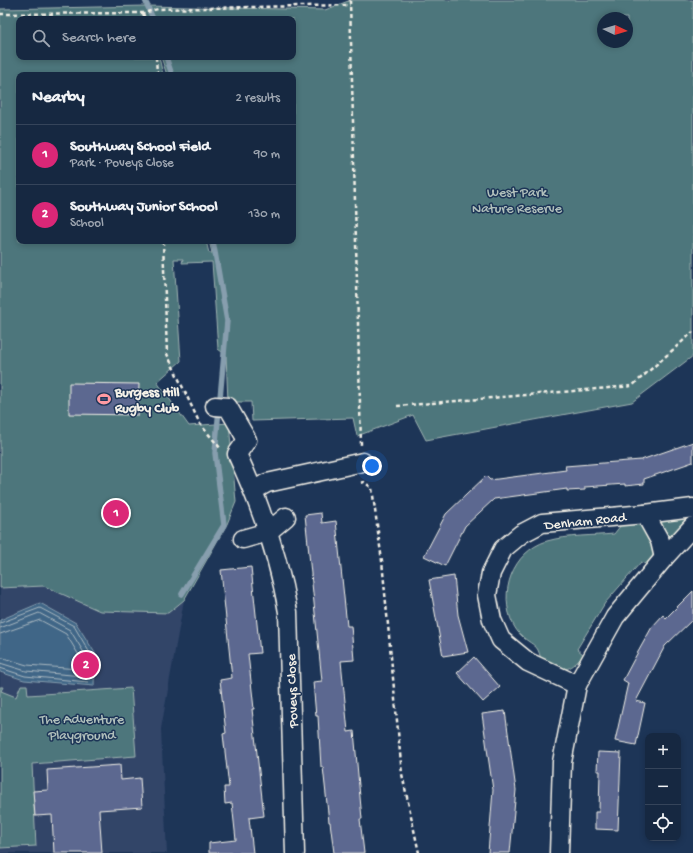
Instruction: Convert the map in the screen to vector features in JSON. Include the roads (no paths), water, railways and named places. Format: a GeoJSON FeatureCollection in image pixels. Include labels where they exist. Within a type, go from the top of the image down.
{"type":"FeatureCollection","features":[{"type":"Feature","properties":{"kind":"street","name":"Poveys Close"},"geometry":{"type":"LineString","coordinates":[[219,406],[228,407],[247,440],[237,454],[254,490],[282,576],[288,612],[295,853]]}},
{"type":"Feature","properties":{"kind":"street"},"geometry":{"type":"LineString","coordinates":[[254,490],[267,483],[363,462]]}},
{"type":"Feature","properties":{"kind":"street","name":"Denham Road"},"geometry":{"type":"LineString","coordinates":[[577,685],[528,662],[501,640],[492,620],[487,595],[491,573],[503,549],[521,534],[542,523],[645,514],[693,508]]}},
{"type":"Feature","properties":{"kind":"street","name":"Denham Road"},"geometry":{"type":"LineString","coordinates":[[645,514],[660,541],[664,558]]}},
{"type":"Feature","properties":{"kind":"street"},"geometry":{"type":"LineString","coordinates":[[242,539],[268,532],[286,517]]}},
{"type":"Feature","properties":{"kind":"street"},"geometry":{"type":"LineString","coordinates":[[559,853],[562,762],[577,685],[616,617],[664,558],[693,526]]}},
{"type":"Feature","properties":{"kind":"water"},"geometry":{"type":"Polygon","coordinates":[[[40,603],[76,623],[95,653],[94,686],[24,680],[0,672],[0,620],[40,603]]]}},
{"type":"Feature","properties":{"kind":"waterway"},"geometry":{"type":"LineString","coordinates":[[145,0],[152,16]]}},
{"type":"Feature","properties":{"kind":"waterway"},"geometry":{"type":"LineString","coordinates":[[167,60],[171,72]]}},
{"type":"Feature","properties":{"kind":"waterway"},"geometry":{"type":"LineString","coordinates":[[182,594],[224,525],[215,453],[227,321],[214,244]]}},
{"type":"Feature","properties":{"kind":"place","name":"Burgess Hill Rugby Club"},"geometry":{"type":"Point","coordinates":[104,399]}},
{"type":"Feature","properties":{"kind":"place","name":"Southway School Field"},"geometry":{"type":"Point","coordinates":[116,513]}},
{"type":"Feature","properties":{"kind":"place","name":"Southway Junior School"},"geometry":{"type":"Point","coordinates":[86,665]}},
{"type":"Feature","properties":{"kind":"park label","name":"West Park Nature Reserve"},"geometry":{"type":"Point","coordinates":[517,200]}},
{"type":"Feature","properties":{"kind":"park label","name":"The Adventure Playground"},"geometry":{"type":"Point","coordinates":[82,726]}}]}
